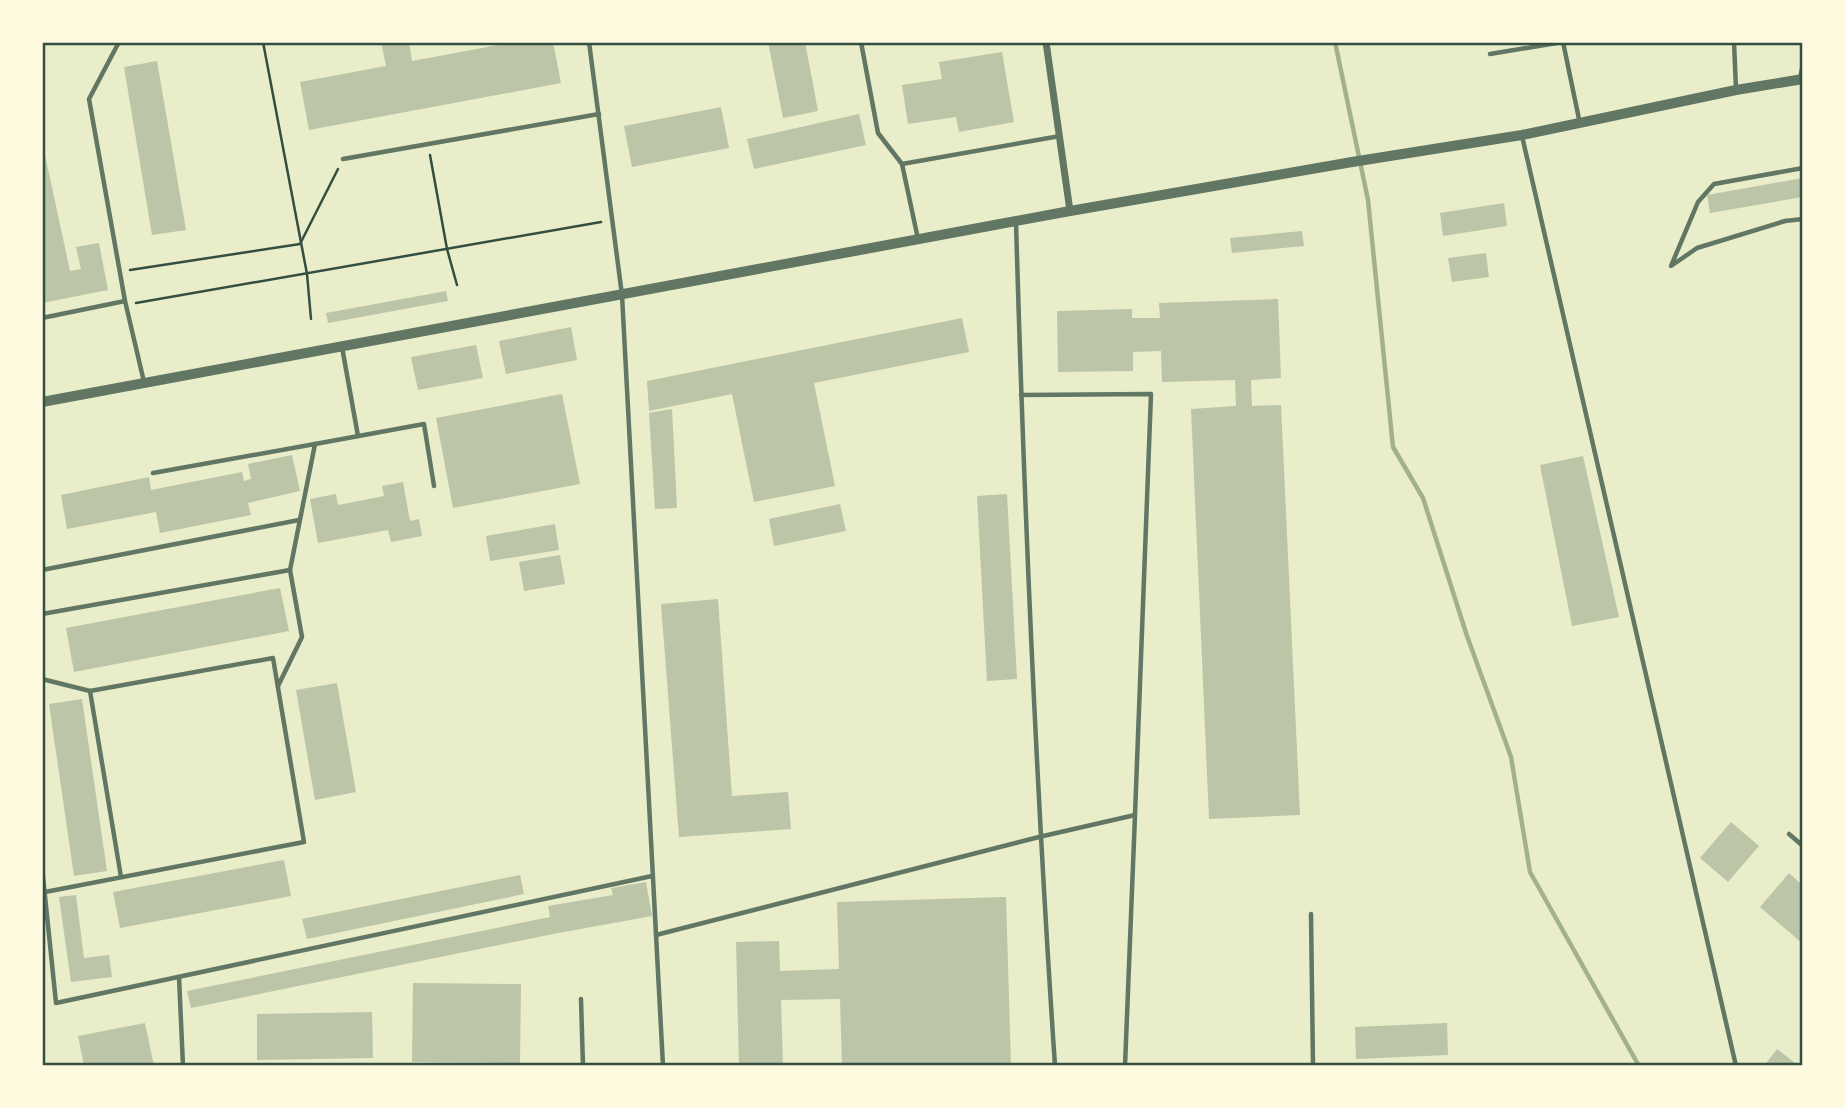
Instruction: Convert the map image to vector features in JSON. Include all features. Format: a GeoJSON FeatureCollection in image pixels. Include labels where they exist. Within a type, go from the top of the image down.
{"type":"FeatureCollection","features":[{"type":"Feature","properties":{"kind":"street"},"geometry":{"type":"LineString","coordinates":[[1046,42],[1070,211]]}},
{"type":"Feature","properties":{"kind":"street"},"geometry":{"type":"LineString","coordinates":[[42,402],[1070,211],[1522,135],[1736,90],[1802,79]]}},
{"type":"Feature","properties":{"kind":"lane"},"geometry":{"type":"LineString","coordinates":[[119,42],[89,99],[125,301],[144,383]]}},
{"type":"Feature","properties":{"kind":"lane"},"geometry":{"type":"LineString","coordinates":[[589,42],[622,295],[663,1066]]}},
{"type":"Feature","properties":{"kind":"lane"},"geometry":{"type":"LineString","coordinates":[[861,42],[878,133],[902,164],[919,240]]}},
{"type":"Feature","properties":{"kind":"lane"},"geometry":{"type":"LineString","coordinates":[[1490,54],[1563,42],[1580,124]]}},
{"type":"Feature","properties":{"kind":"lane"},"geometry":{"type":"LineString","coordinates":[[1734,42],[1736,90]]}},
{"type":"Feature","properties":{"kind":"lane"},"geometry":{"type":"LineString","coordinates":[[1802,79],[1803,63]]}},
{"type":"Feature","properties":{"kind":"lane"},"geometry":{"type":"LineString","coordinates":[[343,159],[599,114]]}},
{"type":"Feature","properties":{"kind":"lane"},"geometry":{"type":"LineString","coordinates":[[1522,135],[1737,1066]]}},
{"type":"Feature","properties":{"kind":"lane"},"geometry":{"type":"LineString","coordinates":[[902,164],[1060,136]]}},
{"type":"Feature","properties":{"kind":"lane"},"geometry":{"type":"LineString","coordinates":[[1803,168],[1714,184],[1698,202],[1671,266],[1697,248],[1786,221],[1803,219]]}},
{"type":"Feature","properties":{"kind":"lane"},"geometry":{"type":"LineString","coordinates":[[1016,222],[1039,837],[1055,1066]]}},
{"type":"Feature","properties":{"kind":"lane"},"geometry":{"type":"LineString","coordinates":[[42,318],[125,301]]}},
{"type":"Feature","properties":{"kind":"lane"},"geometry":{"type":"LineString","coordinates":[[342,346],[358,436]]}},
{"type":"Feature","properties":{"kind":"lane"},"geometry":{"type":"LineString","coordinates":[[1021,395],[1150,394],[1125,1066]]}},
{"type":"Feature","properties":{"kind":"lane"},"geometry":{"type":"LineString","coordinates":[[153,473],[424,424],[434,486]]}},
{"type":"Feature","properties":{"kind":"lane"},"geometry":{"type":"LineString","coordinates":[[278,687],[302,637],[290,570],[315,444]]}},
{"type":"Feature","properties":{"kind":"lane"},"geometry":{"type":"LineString","coordinates":[[42,570],[299,520]]}},
{"type":"Feature","properties":{"kind":"lane"},"geometry":{"type":"LineString","coordinates":[[42,614],[290,570]]}},
{"type":"Feature","properties":{"kind":"lane"},"geometry":{"type":"LineString","coordinates":[[42,678],[90,691],[273,658],[304,842],[44,892]]}},
{"type":"Feature","properties":{"kind":"lane"},"geometry":{"type":"LineString","coordinates":[[90,691],[121,877]]}},
{"type":"Feature","properties":{"kind":"lane"},"geometry":{"type":"LineString","coordinates":[[656,935],[1135,815]]}},
{"type":"Feature","properties":{"kind":"lane"},"geometry":{"type":"LineString","coordinates":[[1789,834],[1803,846]]}},
{"type":"Feature","properties":{"kind":"lane"},"geometry":{"type":"LineString","coordinates":[[42,867],[56,1003],[652,876]]}},
{"type":"Feature","properties":{"kind":"lane"},"geometry":{"type":"LineString","coordinates":[[1311,914],[1313,1066]]}},
{"type":"Feature","properties":{"kind":"lane"},"geometry":{"type":"LineString","coordinates":[[179,977],[183,1066]]}},
{"type":"Feature","properties":{"kind":"lane"},"geometry":{"type":"LineString","coordinates":[[581,999],[583,1066]]}},
{"type":"Feature","properties":{"kind":"path"},"geometry":{"type":"LineString","coordinates":[[263,42],[307,274],[311,319]]}},
{"type":"Feature","properties":{"kind":"path"},"geometry":{"type":"LineString","coordinates":[[428,144],[447,249],[457,285]]}},
{"type":"Feature","properties":{"kind":"path"},"geometry":{"type":"LineString","coordinates":[[300,244],[343,159]]}},
{"type":"Feature","properties":{"kind":"path"},"geometry":{"type":"LineString","coordinates":[[125,301],[139,304],[613,219]]}},
{"type":"Feature","properties":{"kind":"path"},"geometry":{"type":"LineString","coordinates":[[120,271],[300,244]]}},
{"type":"Feature","properties":{"kind":"building"},"geometry":{"type":"Polygon","coordinates":[[[381,42],[409,42],[412,61],[514,42],[553,42],[561,83],[309,130],[300,82],[386,66],[381,42]]]}},
{"type":"Feature","properties":{"kind":"building"},"geometry":{"type":"Polygon","coordinates":[[[768,42],[805,42],[818,111],[783,118],[768,42]]]}},
{"type":"Feature","properties":{"kind":"building"},"geometry":{"type":"Polygon","coordinates":[[[1002,52],[1014,122],[959,132],[956,117],[908,124],[902,85],[942,79],[939,62],[1002,52]]]}},
{"type":"Feature","properties":{"kind":"building"},"geometry":{"type":"Polygon","coordinates":[[[157,61],[186,230],[152,235],[124,67],[157,61]]]}},
{"type":"Feature","properties":{"kind":"building"},"geometry":{"type":"Polygon","coordinates":[[[721,107],[729,148],[632,167],[624,126],[721,107]]]}},
{"type":"Feature","properties":{"kind":"building"},"geometry":{"type":"Polygon","coordinates":[[[859,114],[866,145],[754,169],[747,139],[859,114]]]}},
{"type":"Feature","properties":{"kind":"building"},"geometry":{"type":"Polygon","coordinates":[[[42,141],[70,271],[81,269],[76,247],[99,243],[108,290],[42,303],[42,141]]]}},
{"type":"Feature","properties":{"kind":"building"},"geometry":{"type":"Polygon","coordinates":[[[1803,178],[1803,197],[1710,213],[1707,195],[1803,178]]]}},
{"type":"Feature","properties":{"kind":"building"},"geometry":{"type":"Polygon","coordinates":[[[1504,203],[1507,226],[1443,236],[1440,213],[1504,203]]]}},
{"type":"Feature","properties":{"kind":"building"},"geometry":{"type":"Polygon","coordinates":[[[1302,231],[1304,246],[1232,253],[1230,238],[1302,231]]]}},
{"type":"Feature","properties":{"kind":"building"},"geometry":{"type":"Polygon","coordinates":[[[1486,253],[1489,277],[1452,282],[1448,258],[1486,253]]]}},
{"type":"Feature","properties":{"kind":"building"},"geometry":{"type":"Polygon","coordinates":[[[446,291],[448,301],[328,323],[326,313],[446,291]]]}},
{"type":"Feature","properties":{"kind":"building"},"geometry":{"type":"Polygon","coordinates":[[[1278,299],[1281,378],[1251,380],[1252,406],[1281,405],[1300,815],[1209,819],[1191,409],[1236,406],[1235,380],[1162,382],[1161,351],[1133,352],[1133,371],[1058,372],[1057,311],[1132,309],[1132,318],[1160,318],[1159,303],[1278,299]]]}},
{"type":"Feature","properties":{"kind":"building"},"geometry":{"type":"Polygon","coordinates":[[[962,318],[969,352],[814,383],[835,486],[754,502],[732,394],[649,411],[647,381],[962,318]]]}},
{"type":"Feature","properties":{"kind":"building"},"geometry":{"type":"Polygon","coordinates":[[[571,327],[577,360],[506,374],[499,341],[571,327]]]}},
{"type":"Feature","properties":{"kind":"building"},"geometry":{"type":"Polygon","coordinates":[[[476,345],[483,378],[418,390],[411,357],[476,345]]]}},
{"type":"Feature","properties":{"kind":"building"},"geometry":{"type":"Polygon","coordinates":[[[562,394],[580,484],[453,508],[436,418],[562,394]]]}},
{"type":"Feature","properties":{"kind":"building"},"geometry":{"type":"Polygon","coordinates":[[[672,409],[677,508],[655,509],[649,413],[672,409]]]}},
{"type":"Feature","properties":{"kind":"building"},"geometry":{"type":"Polygon","coordinates":[[[292,455],[300,491],[248,503],[251,515],[160,533],[156,512],[67,529],[61,495],[149,477],[151,490],[242,472],[244,481],[251,479],[248,464],[292,455]]]}},
{"type":"Feature","properties":{"kind":"building"},"geometry":{"type":"Polygon","coordinates":[[[1583,456],[1619,617],[1572,626],[1540,465],[1583,456]]]}},
{"type":"Feature","properties":{"kind":"building"},"geometry":{"type":"Polygon","coordinates":[[[403,482],[410,521],[419,519],[422,536],[391,542],[388,530],[318,543],[310,499],[336,494],[338,505],[384,496],[382,486],[403,482]]]}},
{"type":"Feature","properties":{"kind":"building"},"geometry":{"type":"Polygon","coordinates":[[[1007,494],[1017,679],[987,681],[977,496],[1007,494]]]}},
{"type":"Feature","properties":{"kind":"building"},"geometry":{"type":"Polygon","coordinates":[[[840,504],[846,531],[774,546],[769,519],[840,504]]]}},
{"type":"Feature","properties":{"kind":"building"},"geometry":{"type":"Polygon","coordinates":[[[555,524],[559,550],[490,561],[486,536],[555,524]]]}},
{"type":"Feature","properties":{"kind":"building"},"geometry":{"type":"Polygon","coordinates":[[[560,555],[565,584],[524,591],[519,562],[560,555]]]}},
{"type":"Feature","properties":{"kind":"building"},"geometry":{"type":"Polygon","coordinates":[[[280,588],[289,631],[74,672],[66,628],[280,588]]]}},
{"type":"Feature","properties":{"kind":"building"},"geometry":{"type":"Polygon","coordinates":[[[718,599],[732,796],[788,792],[791,829],[679,837],[661,604],[718,599]]]}},
{"type":"Feature","properties":{"kind":"building"},"geometry":{"type":"Polygon","coordinates":[[[337,683],[356,792],[315,800],[296,690],[337,683]]]}},
{"type":"Feature","properties":{"kind":"building"},"geometry":{"type":"Polygon","coordinates":[[[82,699],[107,871],[74,876],[49,704],[82,699]]]}},
{"type":"Feature","properties":{"kind":"building"},"geometry":{"type":"Polygon","coordinates":[[[1731,822],[1759,846],[1728,882],[1700,858],[1731,822]]]}},
{"type":"Feature","properties":{"kind":"building"},"geometry":{"type":"Polygon","coordinates":[[[284,860],[291,896],[120,928],[113,892],[284,860]]]}},
{"type":"Feature","properties":{"kind":"building"},"geometry":{"type":"Polygon","coordinates":[[[1789,873],[1803,886],[1803,944],[1760,907],[1789,873]]]}},
{"type":"Feature","properties":{"kind":"building"},"geometry":{"type":"Polygon","coordinates":[[[520,875],[524,894],[307,939],[302,919],[520,875]]]}},
{"type":"Feature","properties":{"kind":"building"},"geometry":{"type":"Polygon","coordinates":[[[646,882],[652,916],[191,1008],[187,991],[550,917],[548,906],[613,895],[611,888],[646,882]]]}},
{"type":"Feature","properties":{"kind":"building"},"geometry":{"type":"Polygon","coordinates":[[[76,895],[84,958],[109,955],[112,977],[71,982],[59,897],[76,895]]]}},
{"type":"Feature","properties":{"kind":"building"},"geometry":{"type":"Polygon","coordinates":[[[1006,897],[1011,1066],[842,1066],[840,999],[781,1000],[783,1066],[739,1066],[736,942],[779,941],[780,971],[839,969],[837,902],[1006,897]]]}},
{"type":"Feature","properties":{"kind":"building"},"geometry":{"type":"Polygon","coordinates":[[[413,983],[521,984],[520,1063],[412,1062],[413,983]]]}},
{"type":"Feature","properties":{"kind":"building"},"geometry":{"type":"Polygon","coordinates":[[[372,1012],[373,1058],[257,1060],[257,1014],[372,1012]]]}},
{"type":"Feature","properties":{"kind":"building"},"geometry":{"type":"Polygon","coordinates":[[[145,1023],[154,1066],[84,1066],[78,1036],[145,1023]]]}},
{"type":"Feature","properties":{"kind":"building"},"geometry":{"type":"Polygon","coordinates":[[[1447,1023],[1448,1055],[1356,1059],[1355,1027],[1447,1023]]]}},
{"type":"Feature","properties":{"kind":"building"},"geometry":{"type":"Polygon","coordinates":[[[1777,1049],[1799,1066],[1764,1066],[1777,1049]]]}},
{"type":"Feature","properties":{"kind":"waterway"},"geometry":{"type":"LineString","coordinates":[[1335,42],[1368,200],[1393,447],[1423,498],[1467,636],[1511,757],[1530,872],[1639,1066]]}}]}
